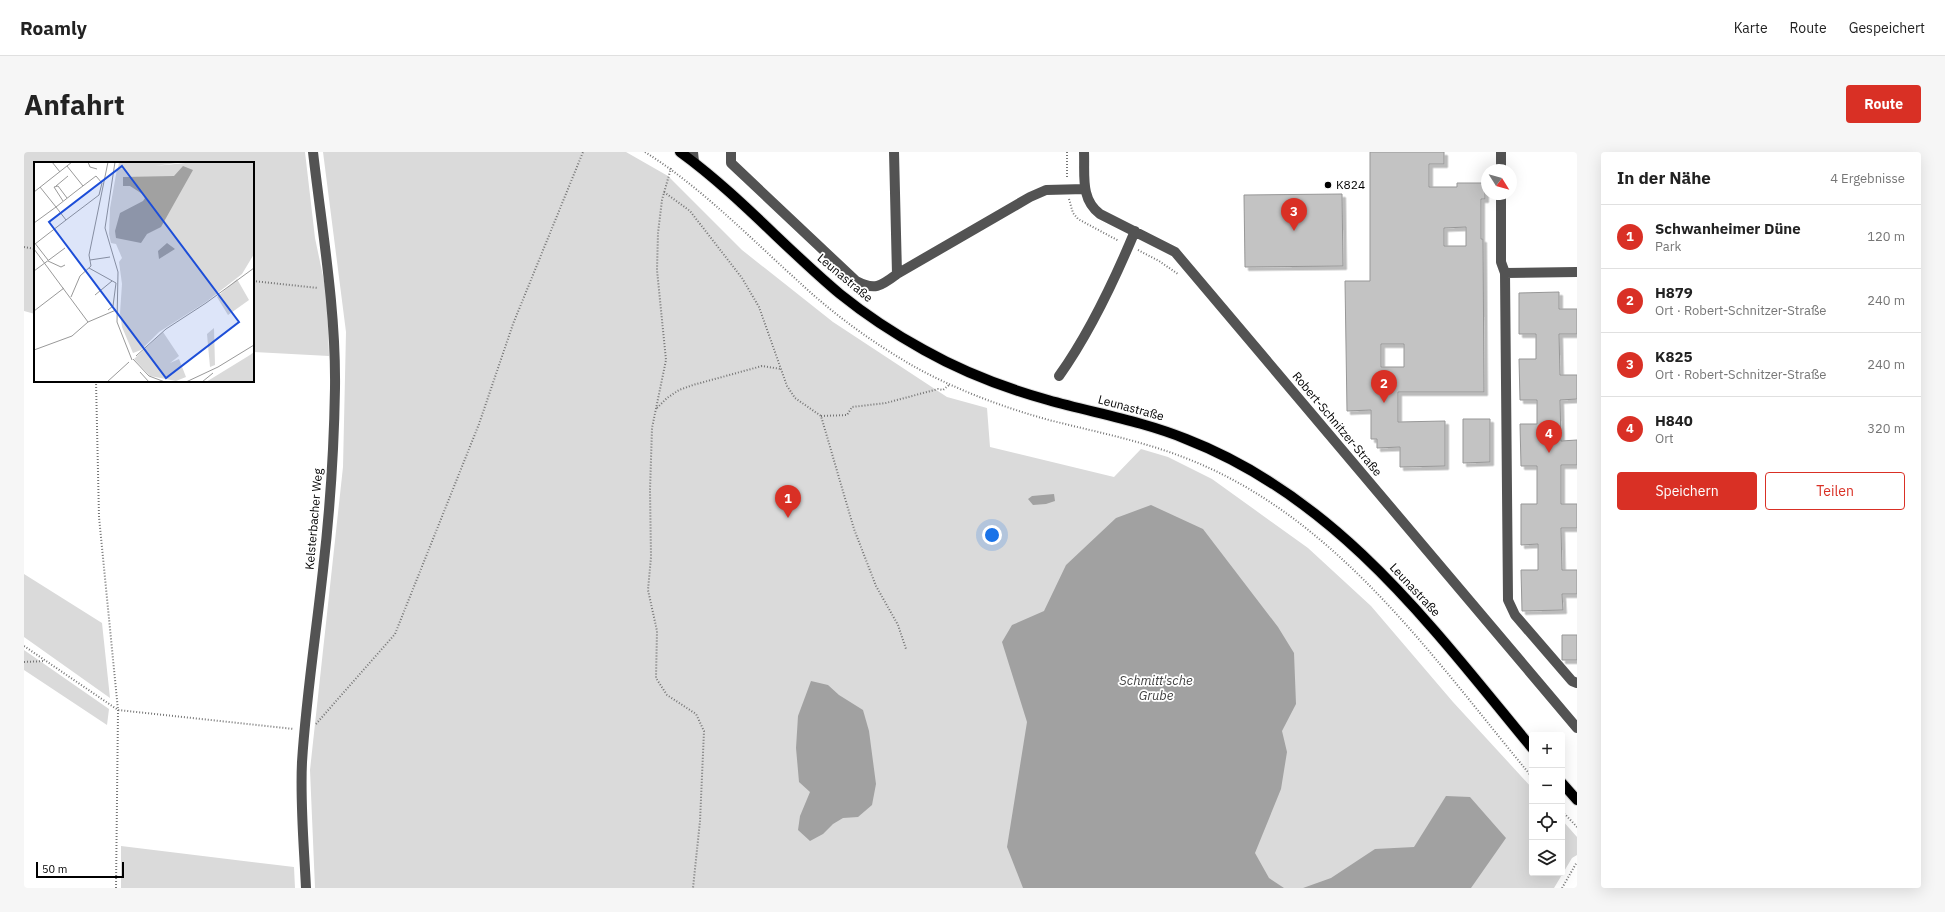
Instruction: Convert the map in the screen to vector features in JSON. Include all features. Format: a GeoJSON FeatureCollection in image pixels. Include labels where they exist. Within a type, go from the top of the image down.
{"type":"FeatureCollection","features":[{"type":"Feature","properties":{"kind":"main road","name":"Leunastraße"},"geometry":{"type":"LineString","coordinates":[[680,152],[693,157],[840,294],[882,324],[926,351],[964,370],[1022,393],[1138,423],[1186,439],[1241,463],[1285,490],[1333,527],[1375,566],[1406,599],[1529,744]]}},
{"type":"Feature","properties":{"kind":"main road"},"geometry":{"type":"LineString","coordinates":[[1565,786],[1577,800]]}},
{"type":"Feature","properties":{"kind":"street","name":"Kelsterbacher Weg"},"geometry":{"type":"LineString","coordinates":[[306,888],[302,808],[304,731],[324,567],[333,444],[334,350],[330,288],[312,152]]}},
{"type":"Feature","properties":{"kind":"street"},"geometry":{"type":"LineString","coordinates":[[731,152],[731,163],[856,281],[868,287],[882,286],[897,274],[1030,197],[1046,190],[1085,189]]}},
{"type":"Feature","properties":{"kind":"street"},"geometry":{"type":"LineString","coordinates":[[894,152],[897,274]]}},
{"type":"Feature","properties":{"kind":"street","name":"Robert-Schnitzer-Straße"},"geometry":{"type":"LineString","coordinates":[[1084,152],[1085,195],[1093,209],[1171,250],[1181,259],[1577,728]]}},
{"type":"Feature","properties":{"kind":"street"},"geometry":{"type":"LineString","coordinates":[[1501,152],[1501,164]]}},
{"type":"Feature","properties":{"kind":"street"},"geometry":{"type":"LineString","coordinates":[[1501,200],[1501,262],[1505,273],[1508,600],[1515,614],[1572,682],[1577,683]]}},
{"type":"Feature","properties":{"kind":"street"},"geometry":{"type":"LineString","coordinates":[[1059,376],[1075,353],[1125,257],[1135,231]]}},
{"type":"Feature","properties":{"kind":"street"},"geometry":{"type":"LineString","coordinates":[[1505,273],[1577,272]]}},
{"type":"Feature","properties":{"kind":"path"},"geometry":{"type":"LineString","coordinates":[[24,646],[118,710],[304,731],[315,726],[395,634],[479,424],[513,324],[583,152]]}},
{"type":"Feature","properties":{"kind":"path"},"geometry":{"type":"LineString","coordinates":[[645,152],[671,168],[718,206],[800,283],[845,321],[882,347],[949,384],[996,404],[1156,447],[1218,472],[1274,505],[1305,528],[1337,555],[1404,623],[1529,773]]}},
{"type":"Feature","properties":{"kind":"path"},"geometry":{"type":"LineString","coordinates":[[671,168],[664,192],[658,233],[657,270],[666,360],[652,428],[651,557],[648,590],[657,631],[656,678],[667,695],[696,714],[704,731],[700,821],[693,888]]}},
{"type":"Feature","properties":{"kind":"path"},"geometry":{"type":"LineString","coordinates":[[664,192],[690,211],[745,282],[759,307],[787,386],[795,398],[821,416],[847,415],[852,407],[886,403],[938,389],[943,390],[949,384]]}},
{"type":"Feature","properties":{"kind":"path"},"geometry":{"type":"LineString","coordinates":[[24,247],[34,249]]}},
{"type":"Feature","properties":{"kind":"path"},"geometry":{"type":"LineString","coordinates":[[254,281],[330,288]]}},
{"type":"Feature","properties":{"kind":"path"},"geometry":{"type":"LineString","coordinates":[[656,409],[667,398],[693,385],[762,366],[781,369]]}},
{"type":"Feature","properties":{"kind":"path"},"geometry":{"type":"LineString","coordinates":[[96,382],[99,517],[118,710],[116,888]]}},
{"type":"Feature","properties":{"kind":"path"},"geometry":{"type":"LineString","coordinates":[[821,416],[837,466],[845,501],[857,536],[876,586],[898,625],[906,649]]}},
{"type":"Feature","properties":{"kind":"path"},"geometry":{"type":"LineString","coordinates":[[24,662],[46,661]]}},
{"type":"Feature","properties":{"kind":"path"},"geometry":{"type":"LineString","coordinates":[[1565,814],[1577,827]]}},
{"type":"Feature","properties":{"kind":"path"},"geometry":{"type":"LineString","coordinates":[[1562,888],[1577,862]]}},
{"type":"Feature","properties":{"kind":"shaded area"},"geometry":{"type":"Polygon","coordinates":[[[24,152],[305,152],[315,238],[327,295],[329,356],[254,352],[254,162],[34,162],[34,314],[24,311],[24,152]]]}},
{"type":"Feature","properties":{"kind":"shaded area"},"geometry":{"type":"Polygon","coordinates":[[[323,152],[626,152],[668,176],[742,250],[833,322],[947,397],[987,408],[990,447],[1114,477],[1141,449],[1168,457],[1212,479],[1308,548],[1371,606],[1453,702],[1529,785],[1529,876],[1561,876],[1554,888],[315,888],[310,770],[343,467],[346,332],[323,152]]]}},
{"type":"Feature","properties":{"kind":"shaded area"},"geometry":{"type":"Polygon","coordinates":[[[24,574],[102,623],[110,698],[24,637],[24,574]]]}},
{"type":"Feature","properties":{"kind":"shaded area"},"geometry":{"type":"Polygon","coordinates":[[[24,650],[109,709],[107,725],[24,670],[24,650]]]}},
{"type":"Feature","properties":{"kind":"shaded area"},"geometry":{"type":"Polygon","coordinates":[[[1565,823],[1577,837],[1577,855],[1572,858],[1565,870],[1565,823]]]}},
{"type":"Feature","properties":{"kind":"shaded area"},"geometry":{"type":"Polygon","coordinates":[[[121,846],[294,867],[295,888],[121,888],[121,846]]]}},
{"type":"Feature","properties":{"kind":"water"},"geometry":{"type":"Polygon","coordinates":[[[1054,494],[1055,501],[1046,504],[1033,505],[1028,499],[1032,496],[1054,494]]]}},
{"type":"Feature","properties":{"kind":"water","name":"Schmitt'sche Grube"},"geometry":{"type":"Polygon","coordinates":[[[1151,505],[1203,529],[1278,627],[1294,653],[1296,704],[1282,731],[1287,752],[1281,789],[1255,853],[1269,878],[1284,888],[1023,888],[1007,847],[1027,722],[1002,642],[1012,625],[1044,611],[1066,565],[1116,518],[1151,505]]]}},
{"type":"Feature","properties":{"kind":"water"},"geometry":{"type":"Polygon","coordinates":[[[811,681],[828,685],[839,695],[863,710],[869,731],[876,784],[872,805],[858,817],[843,818],[833,824],[823,834],[810,841],[798,830],[800,816],[810,792],[799,782],[796,748],[798,716],[811,681]]]}},
{"type":"Feature","properties":{"kind":"water"},"geometry":{"type":"Polygon","coordinates":[[[1446,796],[1470,797],[1506,838],[1471,888],[1303,888],[1331,878],[1375,849],[1414,847],[1446,796]]]}},
{"type":"Feature","properties":{"kind":"building"},"geometry":{"type":"Polygon","coordinates":[[[1370,152],[1444,152],[1444,164],[1429,164],[1429,187],[1457,187],[1457,183],[1481,183],[1484,392],[1398,392],[1398,422],[1445,421],[1445,466],[1400,467],[1400,447],[1377,448],[1377,439],[1371,439],[1371,410],[1347,411],[1345,281],[1370,281],[1370,152]],[[1466,227],[1444,228],[1444,246],[1466,246],[1466,227]],[[1381,344],[1381,367],[1404,367],[1404,344],[1381,344]]]}},
{"type":"Feature","properties":{"kind":"building"},"geometry":{"type":"Polygon","coordinates":[[[1342,194],[1343,266],[1245,267],[1244,195],[1342,194]]]}},
{"type":"Feature","properties":{"kind":"building"},"geometry":{"type":"Polygon","coordinates":[[[1559,292],[1559,309],[1577,309],[1577,334],[1559,334],[1560,375],[1577,375],[1577,399],[1560,400],[1561,441],[1577,440],[1577,465],[1561,465],[1561,504],[1577,504],[1577,528],[1561,528],[1562,570],[1577,570],[1577,594],[1562,594],[1563,610],[1522,611],[1521,570],[1538,570],[1538,544],[1521,545],[1521,504],[1537,504],[1537,466],[1521,466],[1520,424],[1537,424],[1537,400],[1520,400],[1519,359],[1536,359],[1536,334],[1519,334],[1519,293],[1559,292]]]}},
{"type":"Feature","properties":{"kind":"building"},"geometry":{"type":"Polygon","coordinates":[[[1463,419],[1490,419],[1490,462],[1463,463],[1463,419]]]}},
{"type":"Feature","properties":{"kind":"building"},"geometry":{"type":"Polygon","coordinates":[[[1562,635],[1577,635],[1577,660],[1562,660],[1562,635]]]}},
{"type":"Feature","properties":{"kind":"place","name":"K824"},"geometry":{"type":"Point","coordinates":[1328,185]}},
{"type":"Feature","properties":{"kind":"place","name":"K825"},"geometry":{"type":"Point","coordinates":[1294,231]}},
{"type":"Feature","properties":{"kind":"place","name":"H879"},"geometry":{"type":"Point","coordinates":[1384,403]}},
{"type":"Feature","properties":{"kind":"place","name":"H840"},"geometry":{"type":"Point","coordinates":[1549,453]}},
{"type":"Feature","properties":{"kind":"place","name":"Schwanheimer Düne"},"geometry":{"type":"Point","coordinates":[788,518]}}]}
